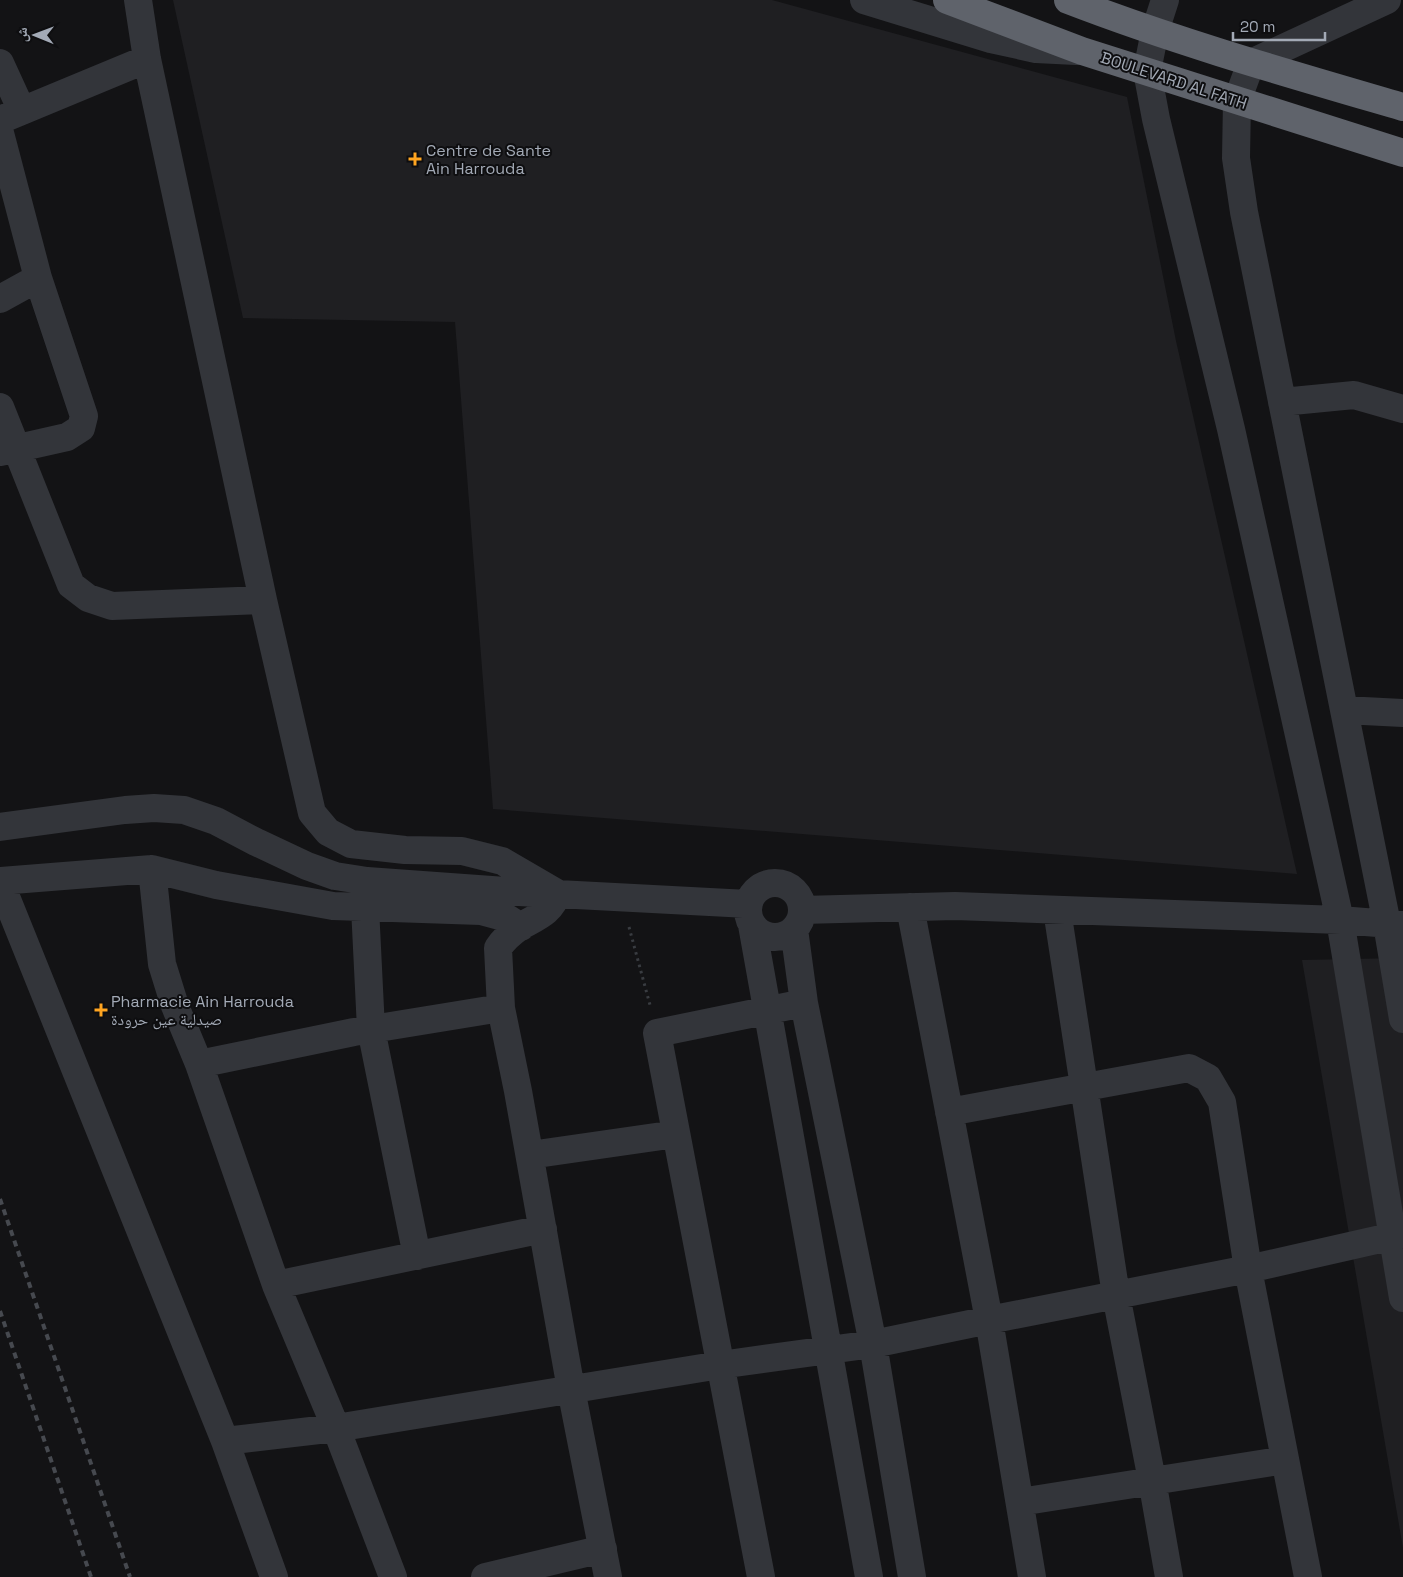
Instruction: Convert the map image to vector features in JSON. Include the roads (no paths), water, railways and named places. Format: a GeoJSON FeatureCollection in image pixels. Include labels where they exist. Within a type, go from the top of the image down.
{"type":"FeatureCollection","features":[{"type":"Feature","properties":{"kind":"highway","name":"BOULEVARD AL FATH"},"geometry":{"type":"LineString","coordinates":[[947,0],[1082,51],[1403,153]]}},
{"type":"Feature","properties":{"kind":"highway"},"geometry":{"type":"LineString","coordinates":[[1068,0],[1251,63],[1403,107]]}},
{"type":"Feature","properties":{"kind":"street"},"geometry":{"type":"LineString","coordinates":[[138,0],[148,59],[263,600],[312,813],[328,832],[351,844],[404,850],[462,851],[502,861],[557,893]]}},
{"type":"Feature","properties":{"kind":"street"},"geometry":{"type":"LineString","coordinates":[[864,0],[991,39],[1036,49],[1082,51]]}},
{"type":"Feature","properties":{"kind":"street"},"geometry":{"type":"LineString","coordinates":[[1165,0],[1155,31],[1147,71],[1156,119],[1235,448],[1340,920],[1398,1235],[1403,1298]]}},
{"type":"Feature","properties":{"kind":"street"},"geometry":{"type":"LineString","coordinates":[[1387,0],[1251,63],[1237,101],[1236,158],[1244,212],[1344,710],[1395,925],[1403,1019]]}},
{"type":"Feature","properties":{"kind":"street"},"geometry":{"type":"LineString","coordinates":[[0,63],[11,115],[148,59]]}},
{"type":"Feature","properties":{"kind":"street"},"geometry":{"type":"LineString","coordinates":[[0,133],[38,278],[84,416],[81,428],[67,437],[8,450]]}},
{"type":"Feature","properties":{"kind":"street"},"geometry":{"type":"LineString","coordinates":[[0,300],[38,278]]}},
{"type":"Feature","properties":{"kind":"street"},"geometry":{"type":"LineString","coordinates":[[1282,402],[1354,395],[1403,409]]}},
{"type":"Feature","properties":{"kind":"street"},"geometry":{"type":"LineString","coordinates":[[0,407],[8,450],[72,585],[88,598],[112,606],[263,600]]}},
{"type":"Feature","properties":{"kind":"street"},"geometry":{"type":"LineString","coordinates":[[1344,710],[1403,713]]}},
{"type":"Feature","properties":{"kind":"street"},"geometry":{"type":"LineString","coordinates":[[0,828],[125,810],[154,808],[184,810],[216,821],[307,866],[335,876],[368,881],[622,897],[750,914]]}},
{"type":"Feature","properties":{"kind":"street"},"geometry":{"type":"LineString","coordinates":[[274,1577],[225,1442],[0,882],[152,869],[216,885],[317,904],[480,911],[507,918],[521,926]]}},
{"type":"Feature","properties":{"kind":"street"},"geometry":{"type":"LineString","coordinates":[[152,869],[162,964],[175,1006],[199,1064],[276,1286],[336,1428],[394,1577]]}},
{"type":"Feature","properties":{"kind":"street"},"geometry":{"type":"LineString","coordinates":[[869,1577],[750,914],[751,896],[756,889],[764,884],[773,882],[782,883],[790,887],[800,901],[798,919],[804,1003],[873,1344],[912,1577]]}},
{"type":"Feature","properties":{"kind":"street"},"geometry":{"type":"LineString","coordinates":[[557,893],[555,902],[545,914],[521,926],[504,940],[498,948],[502,1008],[571,1389],[608,1577]]}},
{"type":"Feature","properties":{"kind":"street"},"geometry":{"type":"LineString","coordinates":[[750,914],[757,931],[772,937],[780,937],[798,919],[910,907],[955,906],[1340,920],[1395,925]]}},
{"type":"Feature","properties":{"kind":"street"},"geometry":{"type":"LineString","coordinates":[[366,907],[371,1029],[417,1256]]}},
{"type":"Feature","properties":{"kind":"street"},"geometry":{"type":"LineString","coordinates":[[910,907],[989,1320],[1032,1577]]}},
{"type":"Feature","properties":{"kind":"street"},"geometry":{"type":"LineString","coordinates":[[1057,910],[1116,1294],[1169,1577]]}},
{"type":"Feature","properties":{"kind":"street"},"geometry":{"type":"LineString","coordinates":[[760,1577],[657,1032],[804,1003]]}},
{"type":"Feature","properties":{"kind":"street"},"geometry":{"type":"LineString","coordinates":[[199,1064],[371,1029],[502,1008]]}},
{"type":"Feature","properties":{"kind":"street"},"geometry":{"type":"LineString","coordinates":[[949,1112],[1189,1068],[1208,1078],[1222,1102],[1248,1269],[1308,1577]]}},
{"type":"Feature","properties":{"kind":"street"},"geometry":{"type":"LineString","coordinates":[[530,1155],[676,1134]]}},
{"type":"Feature","properties":{"kind":"street"},"geometry":{"type":"LineString","coordinates":[[276,1286],[543,1229]]}},
{"type":"Feature","properties":{"kind":"street"},"geometry":{"type":"LineString","coordinates":[[225,1442],[336,1428],[720,1365],[873,1344],[1248,1269],[1398,1235]]}},
{"type":"Feature","properties":{"kind":"street"},"geometry":{"type":"LineString","coordinates":[[1020,1502],[1285,1460]]}},
{"type":"Feature","properties":{"kind":"street"},"geometry":{"type":"LineString","coordinates":[[485,1577],[602,1549]]}},
{"type":"Feature","properties":{"kind":"railway"},"geometry":{"type":"LineString","coordinates":[[0,1199],[130,1577]]}},
{"type":"Feature","properties":{"kind":"railway"},"geometry":{"type":"LineString","coordinates":[[0,1311],[91,1577]]}},
{"type":"Feature","properties":{"kind":"place","name":"Centre de Sante Ain Harrouda"},"geometry":{"type":"Point","coordinates":[415,159]}},
{"type":"Feature","properties":{"kind":"place","name":"Pharmacie Ain Harrouda صيدلية عين حرودة"},"geometry":{"type":"Point","coordinates":[101,1010]}}]}
